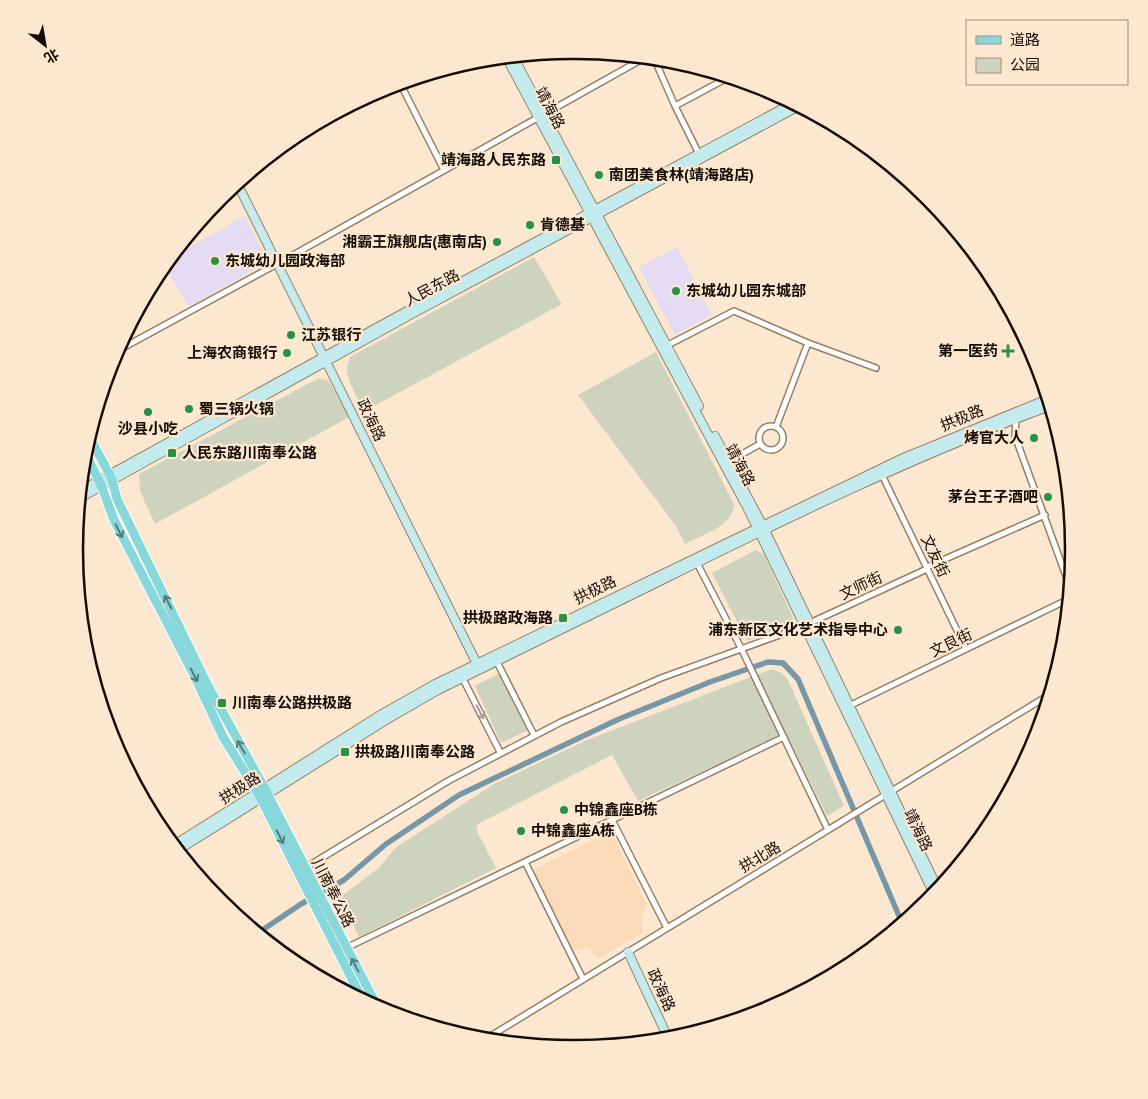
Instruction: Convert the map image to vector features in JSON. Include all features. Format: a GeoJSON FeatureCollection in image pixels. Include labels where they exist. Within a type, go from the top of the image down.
{"type":"FeatureCollection","features":[{"type":"Feature","properties":{"kind":"main road","name":"靖海路"},"geometry":{"type":"LineString","coordinates":[[516,62],[541,116]]}},
{"type":"Feature","properties":{"kind":"main road","name":"靖海路"},"geometry":{"type":"LineString","coordinates":[[510,63],[541,116],[594,214],[761,528],[931,887]]}},
{"type":"Feature","properties":{"kind":"main road","name":"人民东路"},"geometry":{"type":"LineString","coordinates":[[594,214],[786,107]]}},
{"type":"Feature","properties":{"kind":"main road","name":"人民东路"},"geometry":{"type":"LineString","coordinates":[[86,493],[111,476],[325,359],[792,110]]}},
{"type":"Feature","properties":{"kind":"main road","name":"政海路"},"geometry":{"type":"LineString","coordinates":[[240,190],[478,667]]}},
{"type":"Feature","properties":{"kind":"main road","name":"拱极路"},"geometry":{"type":"LineString","coordinates":[[180,841],[461,675],[934,444],[1042,401]]}},
{"type":"Feature","properties":{"kind":"main road","name":"拱极路"},"geometry":{"type":"LineString","coordinates":[[495,658],[697,563],[761,528],[1016,418],[1044,408]]}},
{"type":"Feature","properties":{"kind":"main road"},"geometry":{"type":"LineString","coordinates":[[95,446],[111,476],[117,500],[263,794]]}},
{"type":"Feature","properties":{"kind":"main road"},"geometry":{"type":"LineString","coordinates":[[91,465],[114,520],[223,737],[263,794]]}},
{"type":"Feature","properties":{"kind":"main road","name":"人民东路"},"geometry":{"type":"LineString","coordinates":[[87,488],[100,483]]}},
{"type":"Feature","properties":{"kind":"main road","name":"靖海路"},"geometry":{"type":"LineString","coordinates":[[888,793],[934,882]]}},
{"type":"Feature","properties":{"kind":"main road","name":"拱极路"},"geometry":{"type":"LineString","coordinates":[[184,846],[263,794]]}},
{"type":"Feature","properties":{"kind":"main road","name":"川南奉公路"},"geometry":{"type":"LineString","coordinates":[[263,794],[305,868],[310,887]]}},
{"type":"Feature","properties":{"kind":"main road","name":"川南奉公路"},"geometry":{"type":"LineString","coordinates":[[263,794],[321,908],[359,991]]}},
{"type":"Feature","properties":{"kind":"main road","name":"川南奉公路"},"geometry":{"type":"LineString","coordinates":[[321,908],[346,948],[372,997]]}},
{"type":"Feature","properties":{"kind":"main road","name":"政海路"},"geometry":{"type":"LineString","coordinates":[[628,952],[665,1032]]}},
{"type":"Feature","properties":{"kind":"street"},"geometry":{"type":"LineString","coordinates":[[129,344],[278,264],[636,63]]}},
{"type":"Feature","properties":{"kind":"street"},"geometry":{"type":"LineString","coordinates":[[658,66],[699,154]]}},
{"type":"Feature","properties":{"kind":"street"},"geometry":{"type":"LineString","coordinates":[[675,106],[721,81]]}},
{"type":"Feature","properties":{"kind":"street"},"geometry":{"type":"LineString","coordinates":[[404,89],[444,170]]}},
{"type":"Feature","properties":{"kind":"street"},"geometry":{"type":"LineString","coordinates":[[665,347],[734,311],[808,343],[876,368]]}},
{"type":"Feature","properties":{"kind":"street"},"geometry":{"type":"LineString","coordinates":[[776,427],[808,343]]}},
{"type":"Feature","properties":{"kind":"street"},"geometry":{"type":"LineString","coordinates":[[1016,418],[1015,436],[1064,571]]}},
{"type":"Feature","properties":{"kind":"street"},"geometry":{"type":"LineString","coordinates":[[776,427],[783,436],[780,447],[770,451],[760,444],[759,434],[763,428],[776,427]]}},
{"type":"Feature","properties":{"kind":"street"},"geometry":{"type":"LineString","coordinates":[[726,463],[760,444]]}},
{"type":"Feature","properties":{"kind":"street","name":"文友街"},"geometry":{"type":"LineString","coordinates":[[882,475],[966,649]]}},
{"type":"Feature","properties":{"kind":"street","name":"文师街"},"geometry":{"type":"LineString","coordinates":[[305,868],[412,802],[534,735],[628,692],[741,648],[807,625],[1044,515]]}},
{"type":"Feature","properties":{"kind":"street"},"geometry":{"type":"LineString","coordinates":[[697,563],[741,648],[828,830]]}},
{"type":"Feature","properties":{"kind":"street","name":"文良街"},"geometry":{"type":"LineString","coordinates":[[847,707],[1062,602]]}},
{"type":"Feature","properties":{"kind":"street"},"geometry":{"type":"LineString","coordinates":[[495,658],[534,735]]}},
{"type":"Feature","properties":{"kind":"street"},"geometry":{"type":"LineString","coordinates":[[461,675],[500,752]]}},
{"type":"Feature","properties":{"kind":"street","name":"拱北路"},"geometry":{"type":"LineString","coordinates":[[494,1034],[1041,700]]}},
{"type":"Feature","properties":{"kind":"street"},"geometry":{"type":"LineString","coordinates":[[346,948],[784,737]]}},
{"type":"Feature","properties":{"kind":"street"},"geometry":{"type":"LineString","coordinates":[[612,820],[667,928]]}},
{"type":"Feature","properties":{"kind":"street"},"geometry":{"type":"LineString","coordinates":[[525,862],[583,979]]}},
{"type":"Feature","properties":{"kind":"shaded area","name":"东城幼儿园政海部"},"geometry":{"type":"Polygon","coordinates":[[[245,216],[265,255],[261,265],[189,307],[169,273],[188,248],[245,216]]]}},
{"type":"Feature","properties":{"kind":"shaded area","name":"东城幼儿园东城部"},"geometry":{"type":"Polygon","coordinates":[[[677,247],[712,315],[675,335],[639,267],[677,247]]]}},
{"type":"Feature","properties":{"kind":"shaded area"},"geometry":{"type":"Polygon","coordinates":[[[611,831],[647,906],[641,915],[643,933],[599,958],[587,947],[572,951],[534,873],[535,869],[611,831]]]}},
{"type":"Feature","properties":{"kind":"green space"},"geometry":{"type":"Polygon","coordinates":[[[534,257],[562,304],[365,411],[348,378],[347,371],[350,357],[534,257]]]}},
{"type":"Feature","properties":{"kind":"green space"},"geometry":{"type":"Polygon","coordinates":[[[656,352],[734,504],[732,512],[723,524],[685,544],[676,526],[578,395],[656,352]]]}},
{"type":"Feature","properties":{"kind":"green space"},"geometry":{"type":"Polygon","coordinates":[[[319,378],[329,381],[349,417],[155,524],[140,491],[139,474],[319,378]]]}},
{"type":"Feature","properties":{"kind":"green space"},"geometry":{"type":"Polygon","coordinates":[[[756,550],[764,555],[795,622],[747,641],[712,573],[756,550]]]}},
{"type":"Feature","properties":{"kind":"green space"},"geometry":{"type":"Polygon","coordinates":[[[772,669],[782,673],[788,680],[844,806],[827,816],[786,733],[638,801],[612,755],[478,824],[476,829],[496,868],[359,937],[340,897],[379,868],[395,848],[494,784],[587,740],[772,669]]]}},
{"type":"Feature","properties":{"kind":"green space"},"geometry":{"type":"Polygon","coordinates":[[[500,673],[528,730],[501,743],[475,686],[500,673]]]}},
{"type":"Feature","properties":{"kind":"waterway"},"geometry":{"type":"LineString","coordinates":[[263,929],[301,904],[344,880],[386,844],[459,795],[619,719],[710,682],[768,662],[783,663],[798,679],[899,917]]}},
{"type":"Feature","properties":{"kind":"place","name":"靖海路人民东路"},"geometry":{"type":"Point","coordinates":[556,160]}},
{"type":"Feature","properties":{"kind":"place","name":"南团美食林(靖海路店)"},"geometry":{"type":"Point","coordinates":[599,175]}},
{"type":"Feature","properties":{"kind":"place","name":"肯德基"},"geometry":{"type":"Point","coordinates":[530,225]}},
{"type":"Feature","properties":{"kind":"place","name":"湘霸王旗舰店(惠南店)"},"geometry":{"type":"Point","coordinates":[497,242]}},
{"type":"Feature","properties":{"kind":"place","name":"东城幼儿园政海部"},"geometry":{"type":"Point","coordinates":[215,261]}},
{"type":"Feature","properties":{"kind":"place","name":"东城幼儿园东城部"},"geometry":{"type":"Point","coordinates":[676,291]}},
{"type":"Feature","properties":{"kind":"place","name":"江苏银行"},"geometry":{"type":"Point","coordinates":[291,335]}},
{"type":"Feature","properties":{"kind":"place","name":"第一医药"},"geometry":{"type":"Point","coordinates":[1008,351]}},
{"type":"Feature","properties":{"kind":"place","name":"上海农商银行"},"geometry":{"type":"Point","coordinates":[287,353]}},
{"type":"Feature","properties":{"kind":"place","name":"蜀三锅火锅"},"geometry":{"type":"Point","coordinates":[189,409]}},
{"type":"Feature","properties":{"kind":"place","name":"沙县小吃"},"geometry":{"type":"Point","coordinates":[148,412]}},
{"type":"Feature","properties":{"kind":"place","name":"烤官大人"},"geometry":{"type":"Point","coordinates":[1034,438]}},
{"type":"Feature","properties":{"kind":"place","name":"人民东路川南奉公路"},"geometry":{"type":"Point","coordinates":[172,453]}},
{"type":"Feature","properties":{"kind":"place","name":"茅台王子酒吧"},"geometry":{"type":"Point","coordinates":[1048,497]}},
{"type":"Feature","properties":{"kind":"place","name":"拱极路政海路"},"geometry":{"type":"Point","coordinates":[563,618]}},
{"type":"Feature","properties":{"kind":"place","name":"浦东新区文化艺术指导中心"},"geometry":{"type":"Point","coordinates":[898,630]}},
{"type":"Feature","properties":{"kind":"place","name":"川南奉公路拱极路"},"geometry":{"type":"Point","coordinates":[222,703]}},
{"type":"Feature","properties":{"kind":"place","name":"拱极路川南奉公路"},"geometry":{"type":"Point","coordinates":[345,752]}},
{"type":"Feature","properties":{"kind":"place","name":"中锦鑫座B栋"},"geometry":{"type":"Point","coordinates":[564,810]}},
{"type":"Feature","properties":{"kind":"place","name":"中锦鑫座A栋"},"geometry":{"type":"Point","coordinates":[521,831]}}]}
